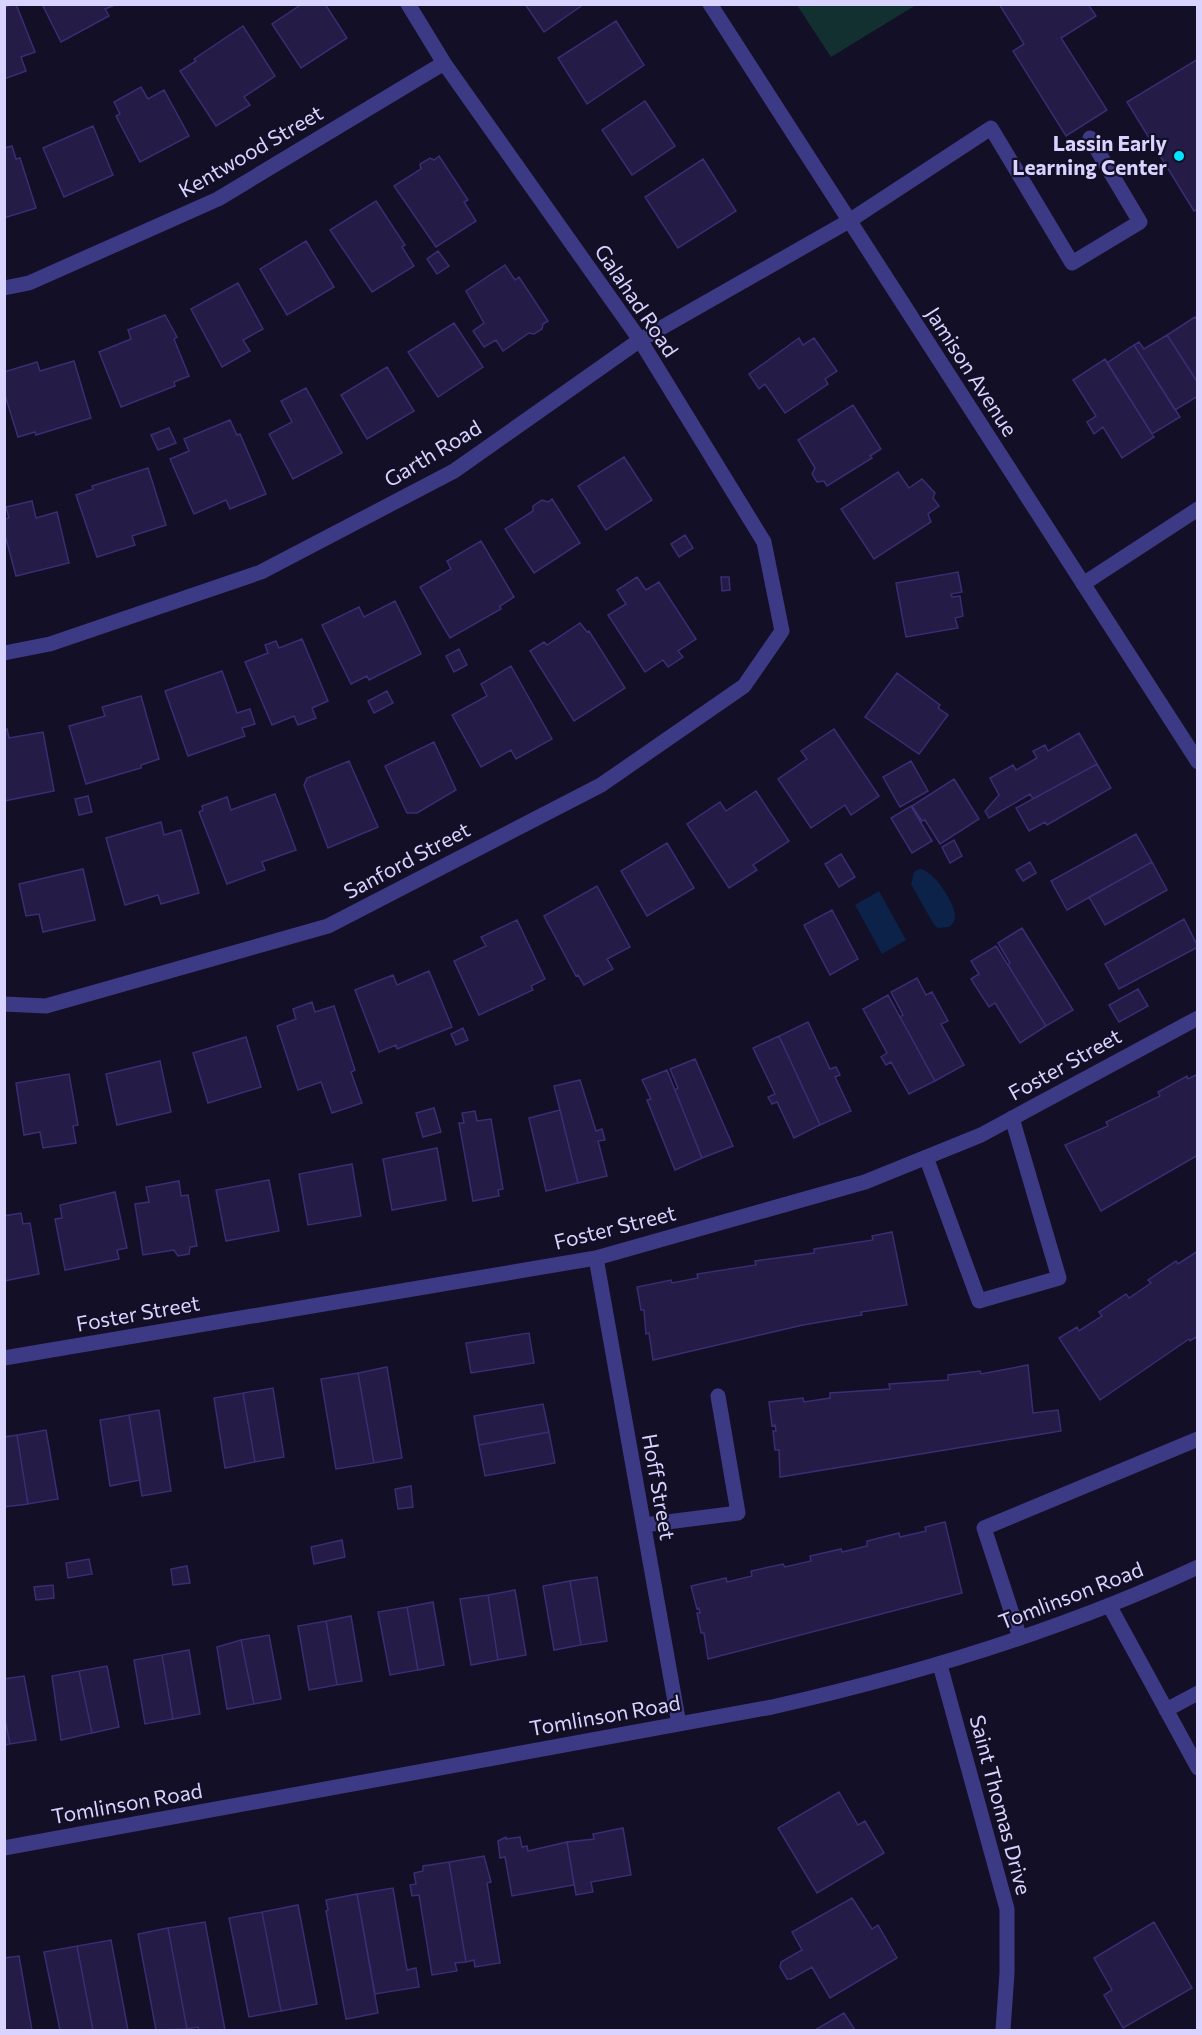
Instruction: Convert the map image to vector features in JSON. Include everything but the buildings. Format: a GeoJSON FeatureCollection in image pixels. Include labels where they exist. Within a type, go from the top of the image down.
{"type":"FeatureCollection","features":[{"type":"Feature","properties":{"kind":"street","name":"Galahad Road"},"geometry":{"type":"LineString","coordinates":[[408,4],[444,63],[640,340],[764,542],[782,631],[775,641]]}},
{"type":"Feature","properties":{"kind":"street","name":"Jamison Avenue"},"geometry":{"type":"LineString","coordinates":[[710,4],[1197,762]]}},
{"type":"Feature","properties":{"kind":"street","name":"Kentwood Street"},"geometry":{"type":"LineString","coordinates":[[4,288],[29,283],[218,200],[444,63]]}},
{"type":"Feature","properties":{"kind":"street","name":"Garth Road"},"geometry":{"type":"LineString","coordinates":[[4,653],[50,644],[261,572],[454,471],[640,340],[849,221],[991,128],[1072,263],[1140,222],[1090,138]]}},
{"type":"Feature","properties":{"kind":"street"},"geometry":{"type":"LineString","coordinates":[[1083,584],[1197,509]]}},
{"type":"Feature","properties":{"kind":"street","name":"Sanford Street"},"geometry":{"type":"LineString","coordinates":[[4,1004],[46,1006],[328,926],[601,785],[744,686],[775,641]]}},
{"type":"Feature","properties":{"kind":"street","name":"Foster Street"},"geometry":{"type":"LineString","coordinates":[[4,1358],[596,1258],[865,1182],[981,1135],[1197,1018]]}},
{"type":"Feature","properties":{"kind":"street"},"geometry":{"type":"LineString","coordinates":[[926,1157],[979,1300],[1059,1278],[1012,1118]]}},
{"type":"Feature","properties":{"kind":"street","name":"Hoff Street"},"geometry":{"type":"LineString","coordinates":[[596,1258],[679,1724]]}},
{"type":"Feature","properties":{"kind":"street"},"geometry":{"type":"LineString","coordinates":[[644,1525],[738,1513],[718,1396]]}},
{"type":"Feature","properties":{"kind":"street"},"geometry":{"type":"LineString","coordinates":[[1020,1638],[984,1528],[1197,1439]]}},
{"type":"Feature","properties":{"kind":"street","name":"Tomlinson Road"},"geometry":{"type":"LineString","coordinates":[[4,1848],[783,1705],[940,1665],[1109,1605],[1197,1567]]}},
{"type":"Feature","properties":{"kind":"street"},"geometry":{"type":"LineString","coordinates":[[1109,1605],[1197,1768]]}},
{"type":"Feature","properties":{"kind":"street","name":"Saint Thomas Drive"},"geometry":{"type":"LineString","coordinates":[[940,1665],[1007,1909],[1008,1952],[1003,2031]]}},
{"type":"Feature","properties":{"kind":"street"},"geometry":{"type":"LineString","coordinates":[[1166,1710],[1197,1693]]}},
{"type":"Feature","properties":{"kind":"green space"},"geometry":{"type":"Polygon","coordinates":[[[797,5],[916,5],[831,57],[797,5]]]}},
{"type":"Feature","properties":{"kind":"water"},"geometry":{"type":"Polygon","coordinates":[[[919,869],[925,870],[936,880],[951,902],[955,917],[949,927],[938,928],[934,925],[911,884],[914,872],[919,869]]]}},
{"type":"Feature","properties":{"kind":"water"},"geometry":{"type":"Polygon","coordinates":[[[879,891],[906,940],[882,954],[855,905],[879,891]]]}},
{"type":"Feature","properties":{"kind":"place","name":"Lassin Early Learning Center"},"geometry":{"type":"Point","coordinates":[1179,156]}}]}
